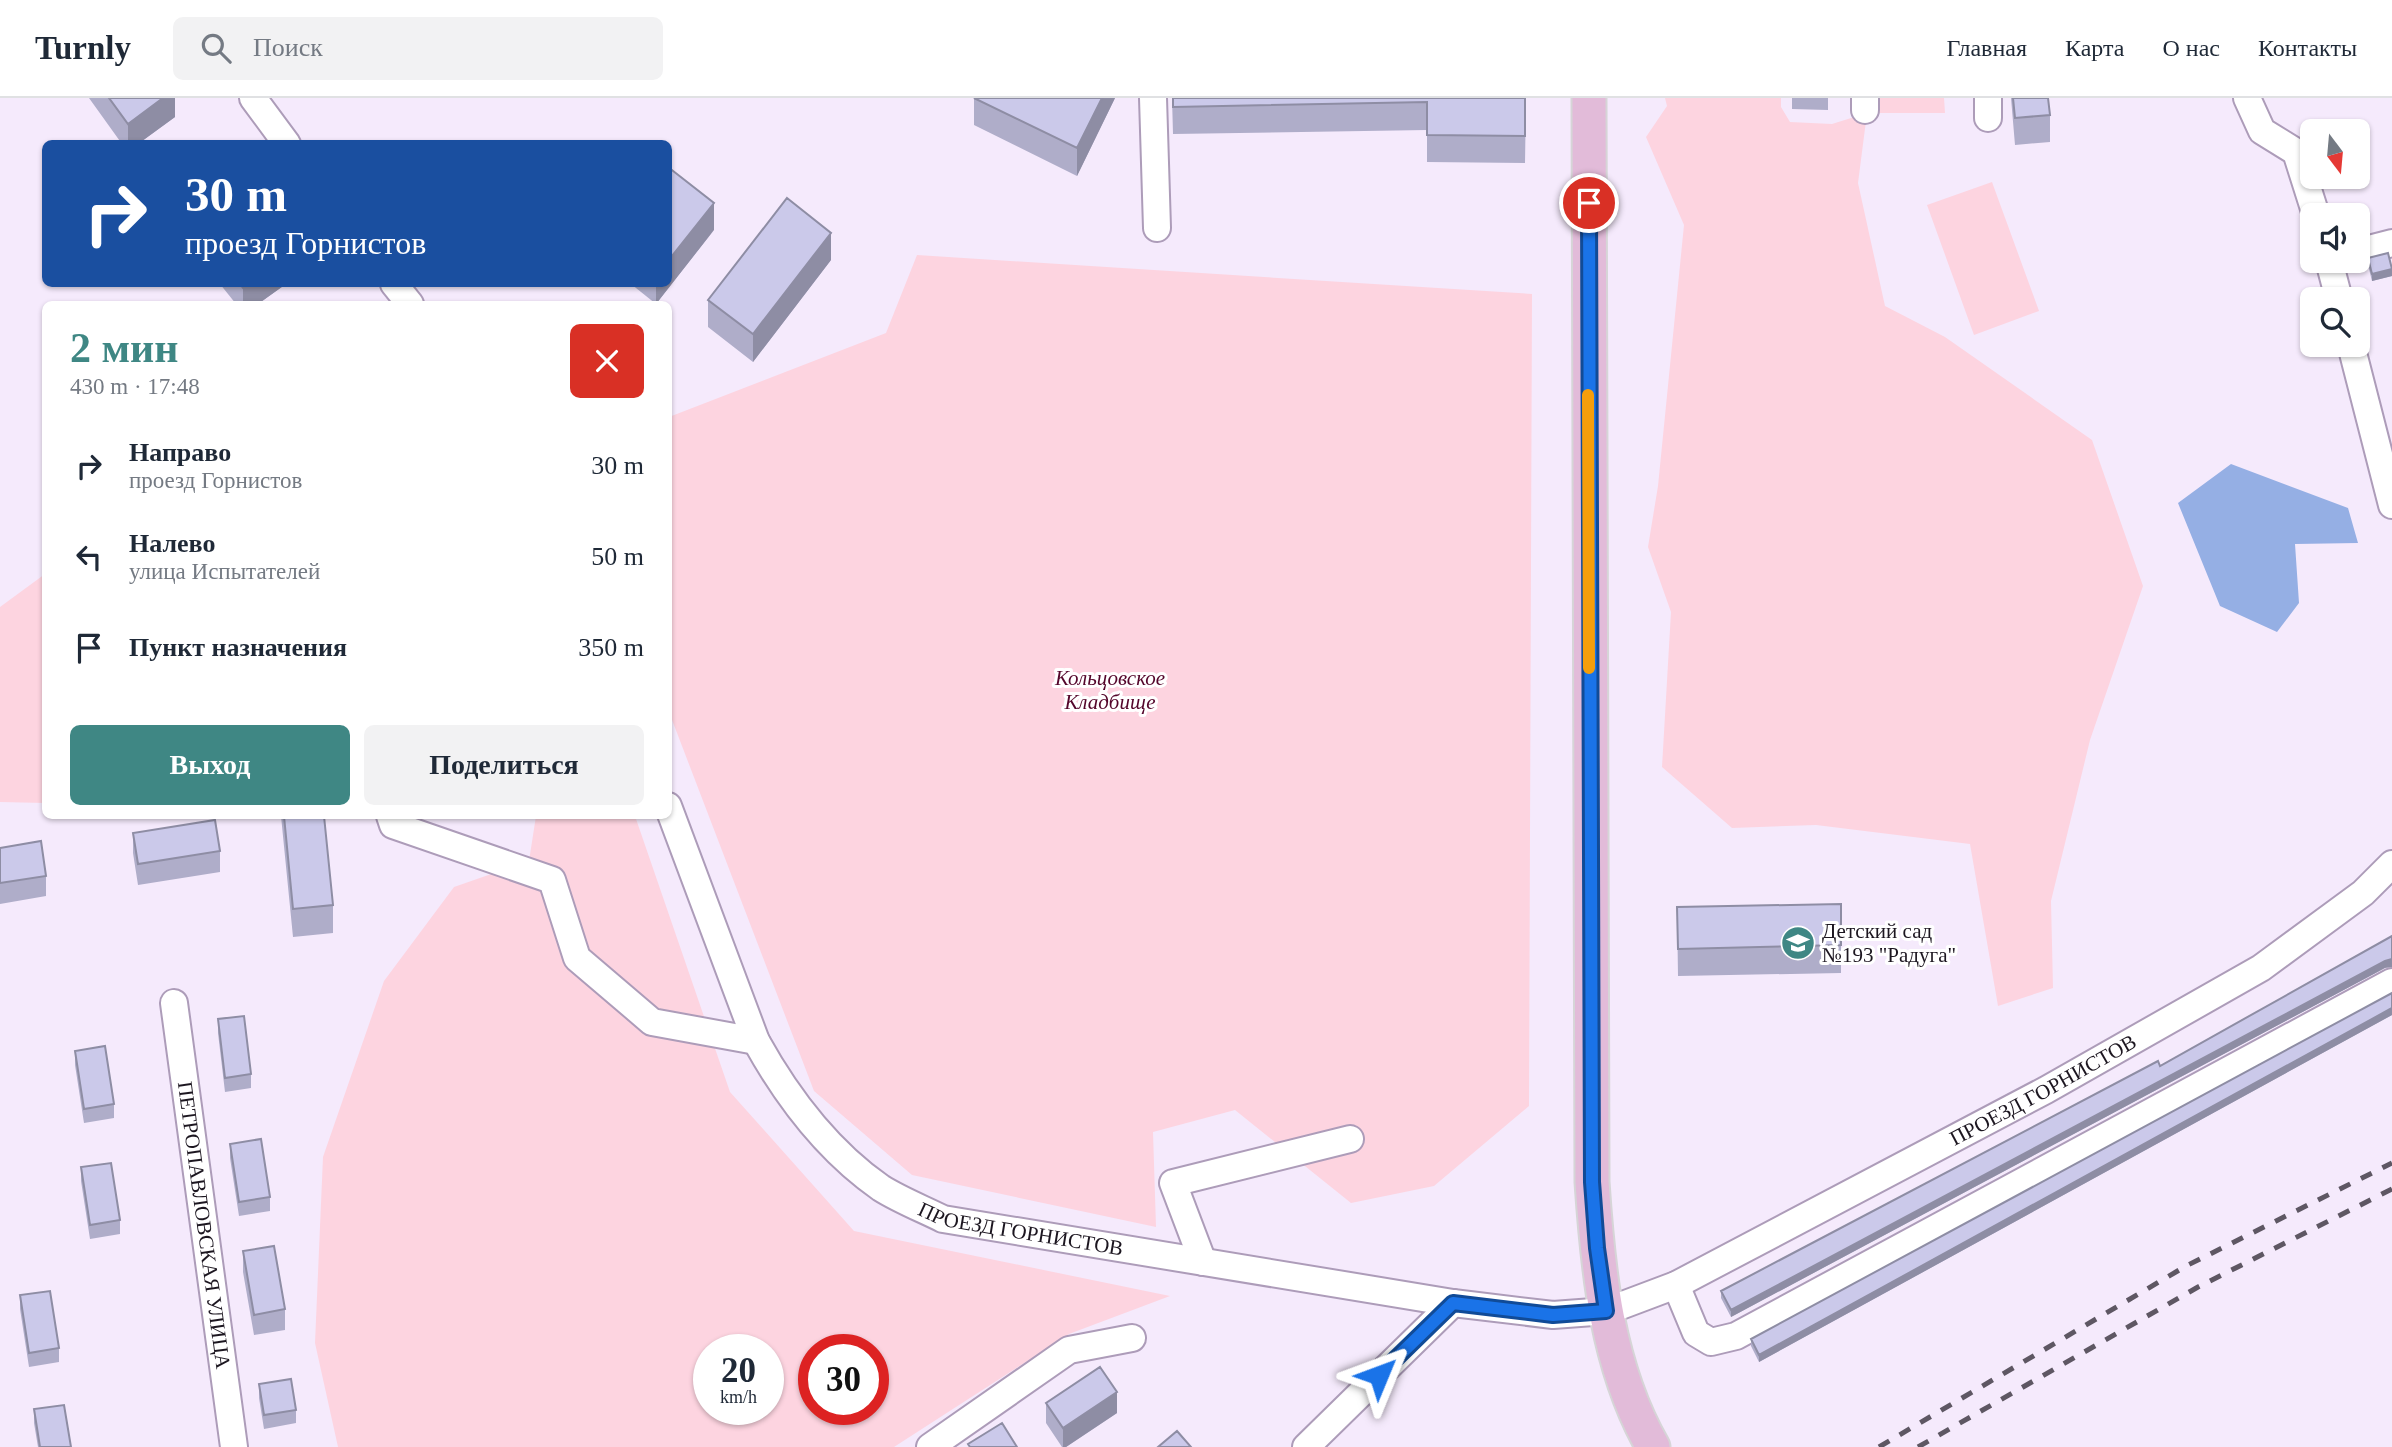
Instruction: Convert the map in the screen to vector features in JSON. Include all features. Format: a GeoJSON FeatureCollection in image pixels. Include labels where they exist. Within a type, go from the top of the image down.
{"type":"FeatureCollection","features":[{"type":"Feature","properties":{"kind":"main road"},"geometry":{"type":"LineString","coordinates":[[1588,98],[1592,1182],[1597,1248],[1606,1311],[1619,1371],[1653,1447]]}},
{"type":"Feature","properties":{"kind":"street"},"geometry":{"type":"LineString","coordinates":[[253,98],[284,140]]}},
{"type":"Feature","properties":{"kind":"street"},"geometry":{"type":"LineString","coordinates":[[1153,98],[1157,228]]}},
{"type":"Feature","properties":{"kind":"street"},"geometry":{"type":"LineString","coordinates":[[2247,98],[2262,131],[2296,152],[2312,203]]}},
{"type":"Feature","properties":{"kind":"street"},"geometry":{"type":"LineString","coordinates":[[2370,249],[2392,243]]}},
{"type":"Feature","properties":{"kind":"street"},"geometry":{"type":"LineString","coordinates":[[396,287],[408,301]]}},
{"type":"Feature","properties":{"kind":"street"},"geometry":{"type":"LineString","coordinates":[[2354,357],[2392,505]]}},
{"type":"Feature","properties":{"kind":"street","name":"ПРОЕЗД ГОРНИСТОВ"},"geometry":{"type":"LineString","coordinates":[[672,817],[756,1041],[771,1068],[819,1134],[881,1188],[943,1219],[1453,1303],[1553,1315],[1606,1311],[1676,1285],[2046,1090],[2261,968],[2363,892],[2392,864]]}},
{"type":"Feature","properties":{"kind":"street"},"geometry":{"type":"LineString","coordinates":[[391,819],[393,825],[552,880],[577,958],[653,1022],[756,1041]]}},
{"type":"Feature","properties":{"kind":"street"},"geometry":{"type":"LineString","coordinates":[[1676,1285],[1696,1333],[1711,1342],[1736,1336],[2392,982]]}},
{"type":"Feature","properties":{"kind":"street","name":"ПЕТРОПАВЛОВСКАЯ УЛИЦА"},"geometry":{"type":"LineString","coordinates":[[174,1003],[234,1447]]}},
{"type":"Feature","properties":{"kind":"street"},"geometry":{"type":"LineString","coordinates":[[1203,1262],[1173,1182],[1350,1139]]}},
{"type":"Feature","properties":{"kind":"street"},"geometry":{"type":"LineString","coordinates":[[1306,1447],[1453,1303]]}},
{"type":"Feature","properties":{"kind":"street"},"geometry":{"type":"LineString","coordinates":[[930,1447],[1069,1350],[1132,1338]]}},
{"type":"Feature","properties":{"kind":"green space"},"geometry":{"type":"Polygon","coordinates":[[[1665,98],[1781,98],[1781,107],[1790,122],[1832,124],[1867,113],[1858,183],[1885,306],[1945,337],[2092,440],[2143,586],[2090,740],[2051,901],[2053,988],[1998,1006],[1970,844],[1816,825],[1732,828],[1662,767],[1671,612],[1648,547],[1658,486],[1684,225],[1646,137],[1667,106],[1665,98]]]}},
{"type":"Feature","properties":{"kind":"green space"},"geometry":{"type":"Polygon","coordinates":[[[1867,98],[1944,98],[1945,113],[1867,113],[1867,98]]]}},
{"type":"Feature","properties":{"kind":"green space"},"geometry":{"type":"Polygon","coordinates":[[[1992,182],[2039,311],[1974,335],[1927,205],[1992,182]]]}},
{"type":"Feature","properties":{"kind":"green space","name":"Кольцовское Кладбище"},"geometry":{"type":"Polygon","coordinates":[[[917,255],[1532,294],[1529,1106],[1434,1186],[1351,1203],[1235,1110],[1153,1132],[1156,1227],[912,1175],[814,1091],[672,720],[672,416],[886,333],[917,255]]]}},
{"type":"Feature","properties":{"kind":"green space"},"geometry":{"type":"Polygon","coordinates":[[[42,576],[42,803],[0,802],[0,607],[42,576]]]}},
{"type":"Feature","properties":{"kind":"green space"},"geometry":{"type":"Polygon","coordinates":[[[536,819],[636,819],[730,1092],[854,1231],[1170,1296],[1069,1334],[894,1447],[338,1447],[315,1343],[323,1157],[384,981],[454,887],[529,861],[536,819]]]}},
{"type":"Feature","properties":{"kind":"water"},"geometry":{"type":"Polygon","coordinates":[[[2231,464],[2348,508],[2358,543],[2295,544],[2299,603],[2277,632],[2220,606],[2178,503],[2231,464]]]}},
{"type":"Feature","properties":{"kind":"building"},"geometry":{"type":"Polygon","coordinates":[[[109,98],[163,98],[128,124],[109,98]]]}},
{"type":"Feature","properties":{"kind":"building"},"geometry":{"type":"Polygon","coordinates":[[[974,98],[1102,98],[1077,148],[974,98]]]}},
{"type":"Feature","properties":{"kind":"building"},"geometry":{"type":"Polygon","coordinates":[[[1173,98],[1525,98],[1525,136],[1427,135],[1427,102],[1173,107],[1173,98]]]}},
{"type":"Feature","properties":{"kind":"building"},"geometry":{"type":"Polygon","coordinates":[[[2013,98],[2048,98],[2050,115],[2015,118],[2013,98]]]}},
{"type":"Feature","properties":{"kind":"building"},"geometry":{"type":"Polygon","coordinates":[[[672,170],[714,203],[672,256],[672,170]]]}},
{"type":"Feature","properties":{"kind":"building"},"geometry":{"type":"Polygon","coordinates":[[[787,198],[831,233],[753,334],[708,300],[787,198]]]}},
{"type":"Feature","properties":{"kind":"building"},"geometry":{"type":"Polygon","coordinates":[[[2388,253],[2392,269],[2372,274],[2370,258],[2388,253]]]}},
{"type":"Feature","properties":{"kind":"building"},"geometry":{"type":"Polygon","coordinates":[[[284,819],[324,819],[333,905],[293,909],[284,819]]]}},
{"type":"Feature","properties":{"kind":"building"},"geometry":{"type":"Polygon","coordinates":[[[215,820],[220,851],[138,864],[133,833],[215,820]]]}},
{"type":"Feature","properties":{"kind":"building"},"geometry":{"type":"Polygon","coordinates":[[[41,841],[46,876],[0,883],[0,848],[41,841]]]}},
{"type":"Feature","properties":{"kind":"building"},"geometry":{"type":"Polygon","coordinates":[[[1841,904],[1841,945],[1678,949],[1677,907],[1841,904]]]}},
{"type":"Feature","properties":{"kind":"building"},"geometry":{"type":"Polygon","coordinates":[[[2392,936],[2392,959],[1731,1310],[1721,1291],[2158,1061],[2160,1066],[2392,936]]]}},
{"type":"Feature","properties":{"kind":"building"},"geometry":{"type":"Polygon","coordinates":[[[2392,993],[2392,1008],[1759,1355],[1751,1339],[2392,993]]]}},
{"type":"Feature","properties":{"kind":"building"},"geometry":{"type":"Polygon","coordinates":[[[244,1016],[251,1074],[225,1078],[218,1019],[244,1016]]]}},
{"type":"Feature","properties":{"kind":"building"},"geometry":{"type":"Polygon","coordinates":[[[105,1046],[114,1104],[84,1109],[75,1051],[105,1046]]]}},
{"type":"Feature","properties":{"kind":"building"},"geometry":{"type":"Polygon","coordinates":[[[261,1139],[270,1197],[239,1202],[230,1144],[261,1139]]]}},
{"type":"Feature","properties":{"kind":"building"},"geometry":{"type":"Polygon","coordinates":[[[111,1163],[120,1220],[90,1225],[81,1167],[111,1163]]]}},
{"type":"Feature","properties":{"kind":"building"},"geometry":{"type":"Polygon","coordinates":[[[274,1246],[285,1309],[254,1315],[243,1251],[274,1246]]]}},
{"type":"Feature","properties":{"kind":"building"},"geometry":{"type":"Polygon","coordinates":[[[50,1291],[59,1348],[29,1353],[20,1295],[50,1291]]]}},
{"type":"Feature","properties":{"kind":"building"},"geometry":{"type":"Polygon","coordinates":[[[1100,1367],[1117,1392],[1063,1428],[1046,1403],[1100,1367]]]}},
{"type":"Feature","properties":{"kind":"building"},"geometry":{"type":"Polygon","coordinates":[[[291,1379],[296,1410],[264,1415],[259,1384],[291,1379]]]}},
{"type":"Feature","properties":{"kind":"building"},"geometry":{"type":"Polygon","coordinates":[[[64,1405],[71,1447],[40,1447],[34,1409],[64,1405]]]}},
{"type":"Feature","properties":{"kind":"building"},"geometry":{"type":"Polygon","coordinates":[[[1002,1423],[1017,1447],[970,1447],[968,1444],[1002,1423]]]}},
{"type":"Feature","properties":{"kind":"building"},"geometry":{"type":"Polygon","coordinates":[[[1177,1431],[1191,1447],[1158,1447],[1177,1431]]]}},
{"type":"Feature","properties":{"kind":"railway"},"geometry":{"type":"LineString","coordinates":[[1879,1447],[2186,1266],[2392,1163]]}},
{"type":"Feature","properties":{"kind":"railway"},"geometry":{"type":"LineString","coordinates":[[1918,1447],[2198,1287],[2392,1189]]}},
{"type":"Feature","properties":{"kind":"slow traffic"},"geometry":{"type":"LineString","coordinates":[[1588,395],[1589,668]]}},
{"type":"Feature","properties":{"kind":"place","name":"Детский сад №193 \"Радуга\""},"geometry":{"type":"Point","coordinates":[1798,943]}},
{"type":"Feature","properties":{"kind":"route"},"geometry":{"type":"LineString","coordinates":[[1379,1375],[1453,1303],[1553,1315],[1606,1311],[1597,1248],[1592,1182],[1589,203]]}}]}
